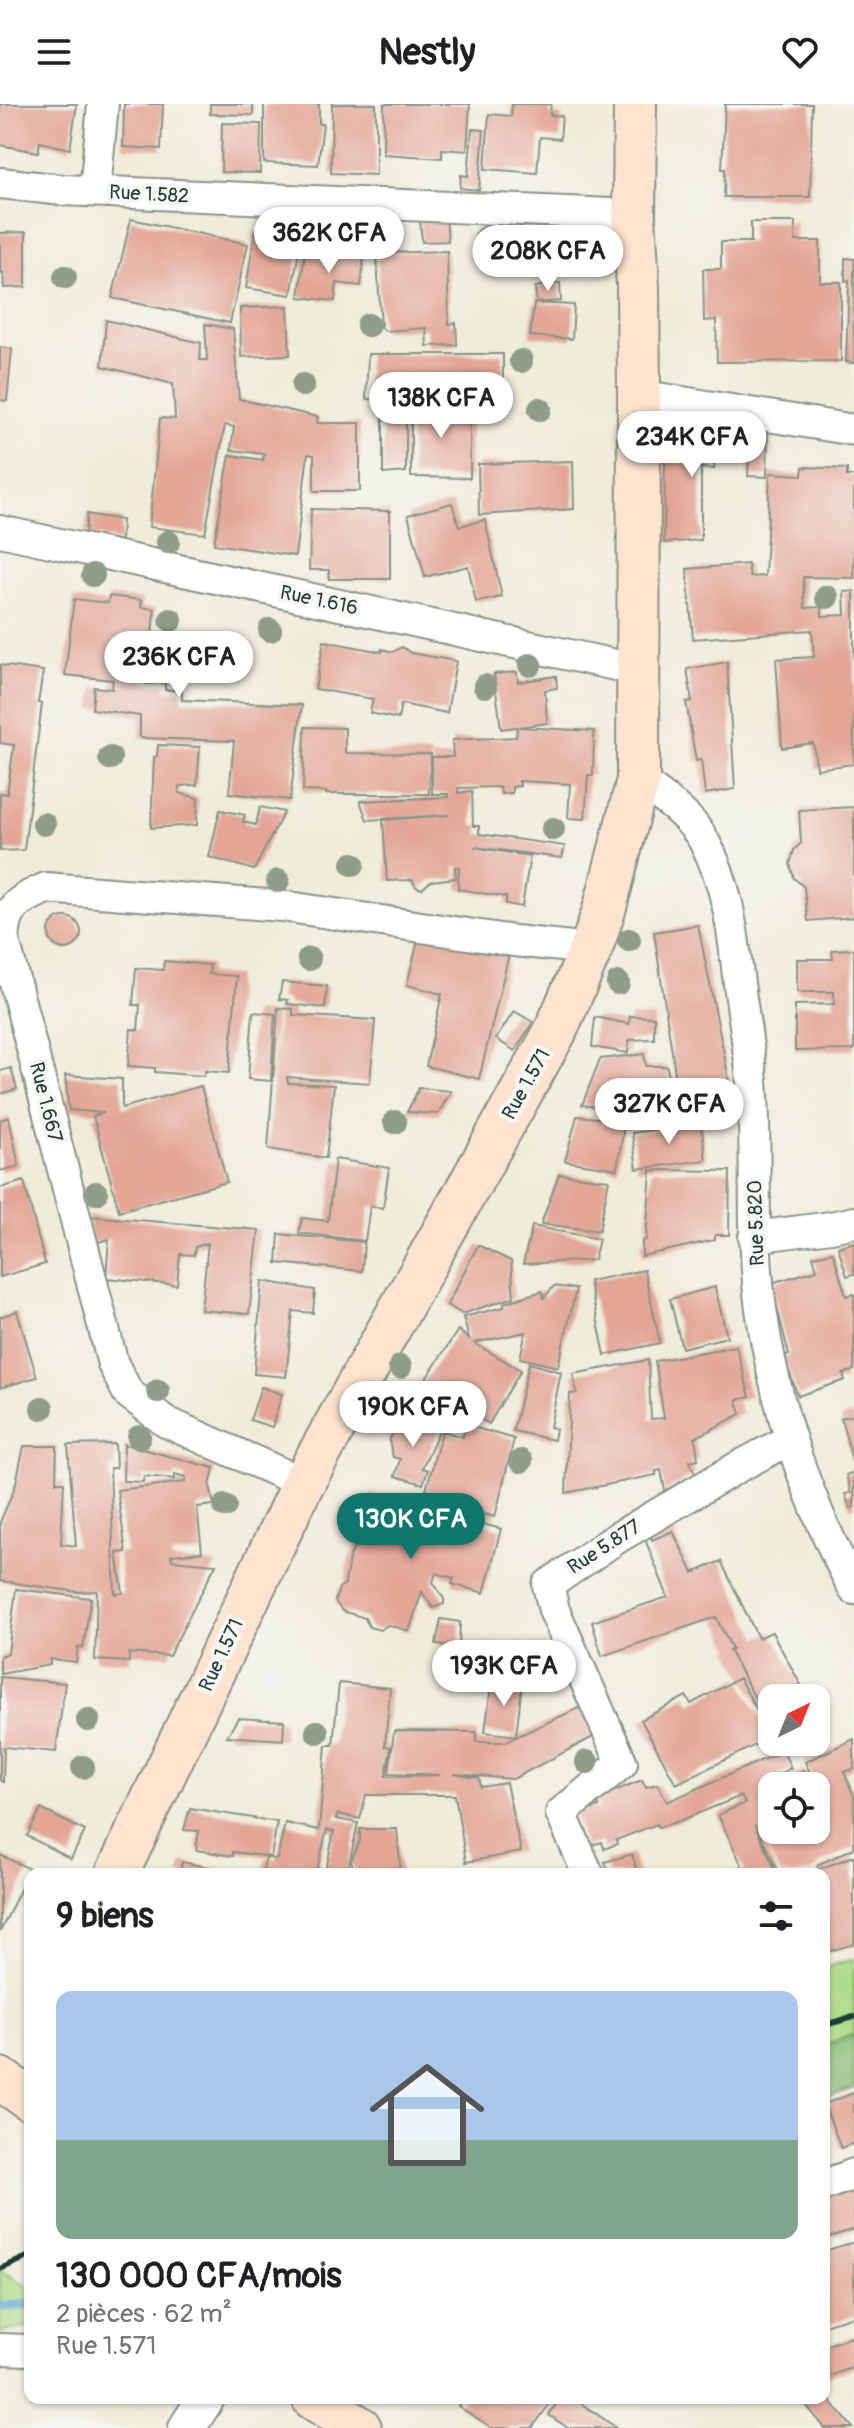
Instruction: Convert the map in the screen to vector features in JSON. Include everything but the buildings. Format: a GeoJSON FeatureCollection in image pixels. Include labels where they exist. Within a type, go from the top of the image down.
{"type":"FeatureCollection","features":[{"type":"Feature","properties":{"kind":"main road","name":"Rue 1.571"},"geometry":{"type":"LineString","coordinates":[[120,1868],[303,1483],[555,1032],[591,949],[616,868],[638,780],[639,395],[634,215],[635,104]]}},
{"type":"Feature","properties":{"kind":"main road"},"geometry":{"type":"LineString","coordinates":[[322,2404],[360,2428]]}},
{"type":"Feature","properties":{"kind":"street"},"geometry":{"type":"LineString","coordinates":[[95,191],[103,104]]}},
{"type":"Feature","properties":{"kind":"street","name":"Rue 1.582"},"geometry":{"type":"LineString","coordinates":[[0,183],[95,191],[634,215]]}},
{"type":"Feature","properties":{"kind":"street"},"geometry":{"type":"LineString","coordinates":[[639,395],[854,430]]}},
{"type":"Feature","properties":{"kind":"street","name":"Rue 1.616"},"geometry":{"type":"LineString","coordinates":[[0,531],[638,670]]}},
{"type":"Feature","properties":{"kind":"street","name":"Rue 5.820"},"geometry":{"type":"LineString","coordinates":[[638,780],[673,805],[704,840],[730,909],[753,1095],[754,1237],[773,1379],[789,1440],[809,1496],[854,1589]]}},
{"type":"Feature","properties":{"kind":"street","name":"Rue 1.667"},"geometry":{"type":"LineString","coordinates":[[303,1483],[166,1422],[128,1393],[113,1364],[4,940],[6,920],[23,899],[46,888],[282,906],[514,941],[591,949]]}},
{"type":"Feature","properties":{"kind":"street"},"geometry":{"type":"LineString","coordinates":[[754,1237],[854,1222]]}},
{"type":"Feature","properties":{"kind":"street","name":"Rue 5.877"},"geometry":{"type":"LineString","coordinates":[[585,1868],[561,1813],[622,1763],[554,1610],[548,1585],[617,1538],[789,1440]]}},
{"type":"Feature","properties":{"kind":"street"},"geometry":{"type":"LineString","coordinates":[[830,2183],[854,2174]]}},
{"type":"Feature","properties":{"kind":"street"},"geometry":{"type":"LineString","coordinates":[[0,2349],[24,2350]]}},
{"type":"Feature","properties":{"kind":"street"},"geometry":{"type":"LineString","coordinates":[[187,2428],[202,2404]]}},
{"type":"Feature","properties":{"kind":"green space"},"geometry":{"type":"Polygon","coordinates":[[[854,1959],[854,2035],[830,2043],[830,1966],[854,1959]]]}},
{"type":"Feature","properties":{"kind":"green space"},"geometry":{"type":"Polygon","coordinates":[[[854,2035],[854,2088],[830,2097],[830,2043],[854,2035]]]}},
{"type":"Feature","properties":{"kind":"green space"},"geometry":{"type":"Polygon","coordinates":[[[0,2270],[24,2284],[24,2327],[0,2333],[0,2270]]]}},
{"type":"Feature","properties":{"kind":"waterway"},"geometry":{"type":"LineString","coordinates":[[0,2306],[24,2305]]}},
{"type":"Feature","properties":{"kind":"railway"},"geometry":{"type":"LineString","coordinates":[[830,2023],[854,2017]]}},
{"type":"Feature","properties":{"kind":"railway"},"geometry":{"type":"LineString","coordinates":[[0,2269],[24,2259]]}}]}
